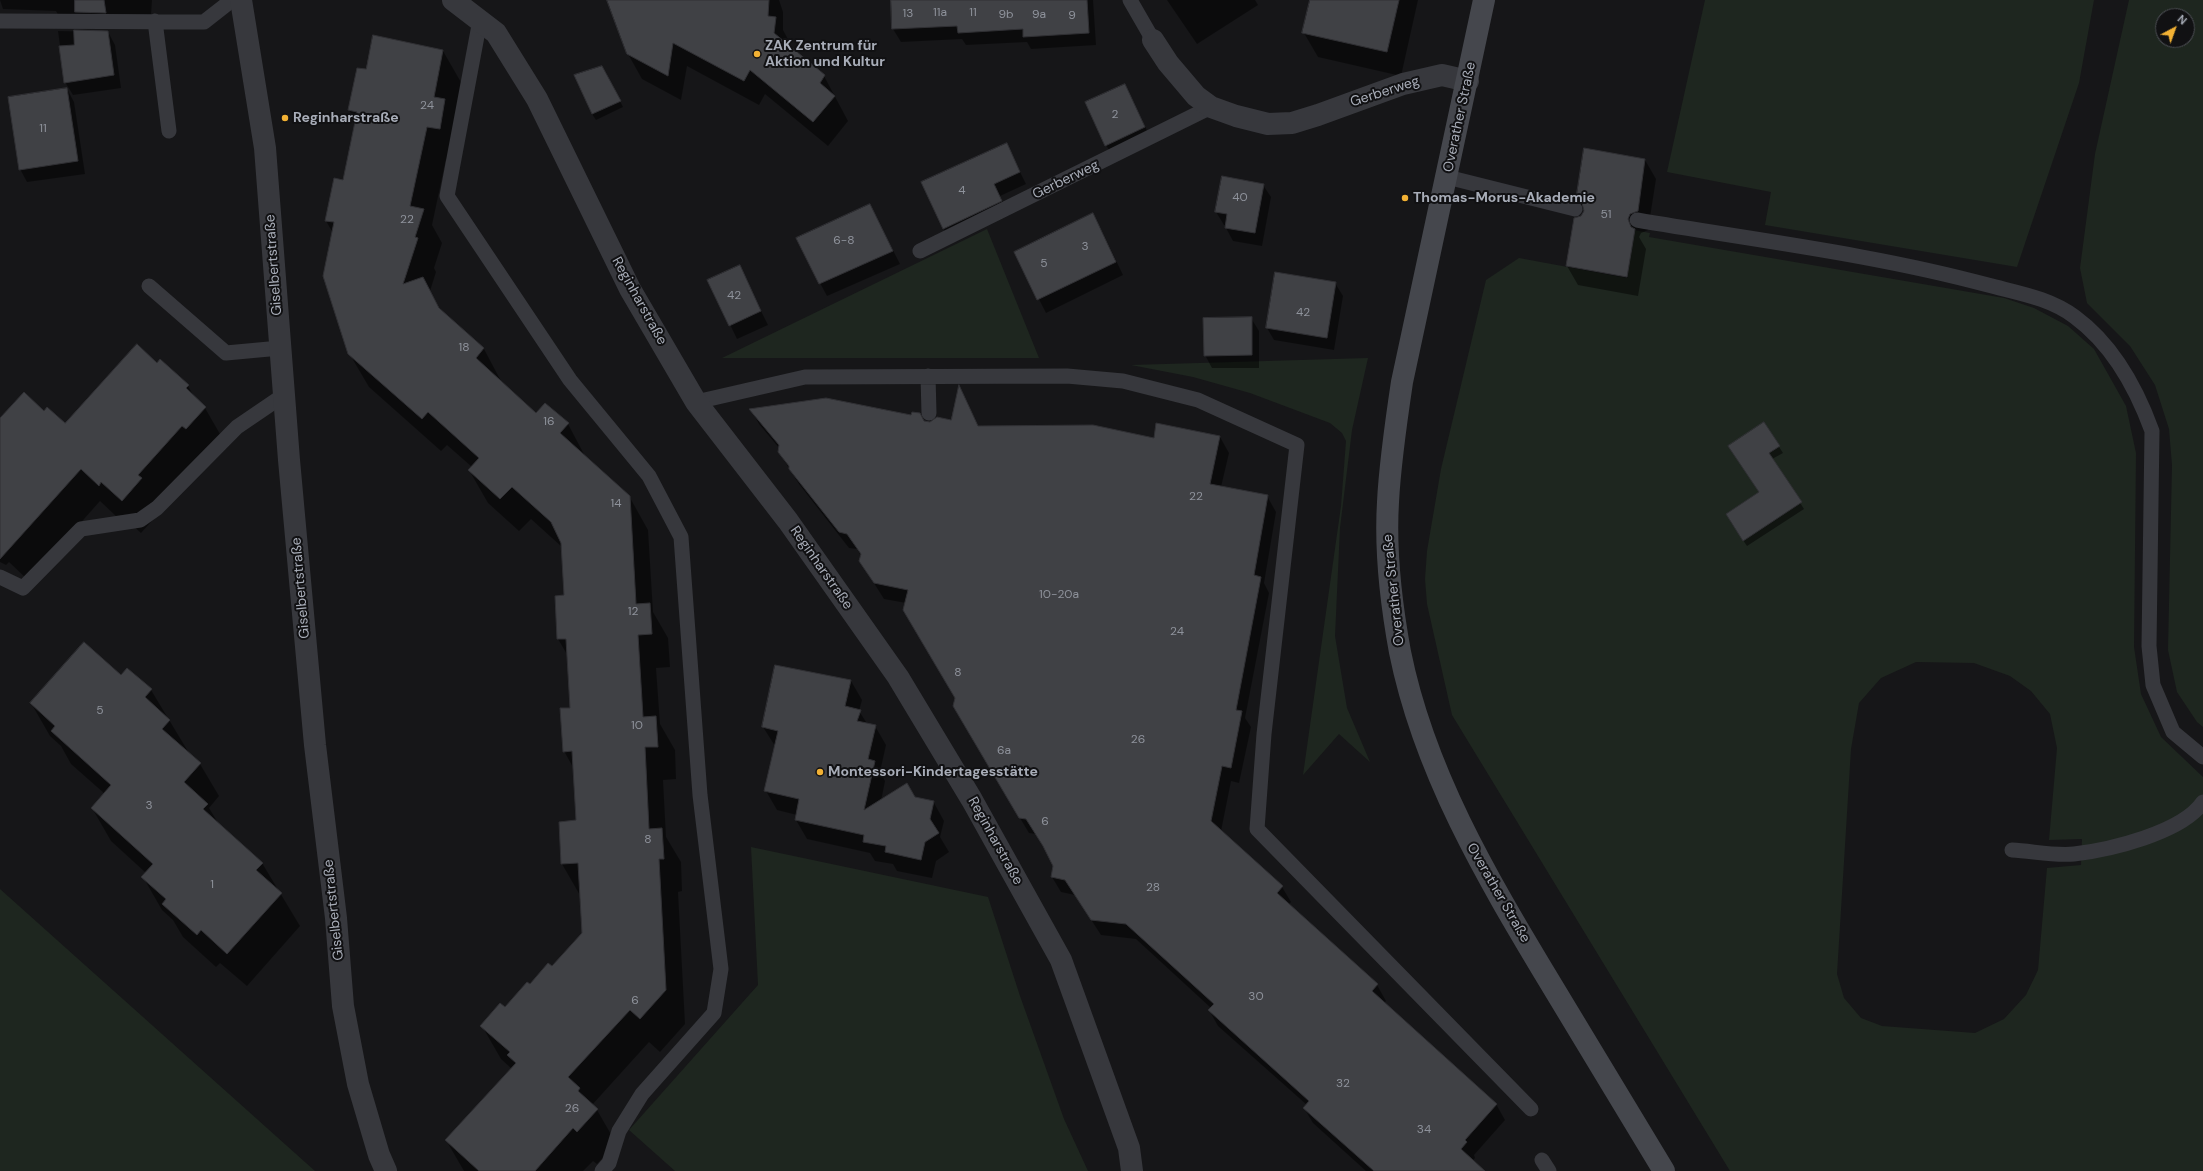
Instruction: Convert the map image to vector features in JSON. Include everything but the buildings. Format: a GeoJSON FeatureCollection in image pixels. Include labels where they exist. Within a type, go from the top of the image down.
{"type":"FeatureCollection","features":[{"type":"Feature","properties":{"kind":"main road","name":"Overather Straße"},"geometry":{"type":"LineString","coordinates":[[1484,0],[1468,81],[1409,344],[1393,443],[1388,504],[1389,558],[1394,609],[1401,653],[1434,765],[1466,839],[1505,908],[1664,1171]]}},
{"type":"Feature","properties":{"kind":"street","name":"Giselbertstraße"},"geometry":{"type":"LineString","coordinates":[[241,0],[265,148],[284,396],[315,745],[336,918],[343,1006],[358,1084],[379,1155],[386,1171]]}},
{"type":"Feature","properties":{"kind":"street","name":"Reginharstraße"},"geometry":{"type":"LineString","coordinates":[[453,0],[496,33],[537,99],[630,289],[696,402],[788,521],[898,677],[972,800],[1061,960],[1129,1148],[1132,1171]]}},
{"type":"Feature","properties":{"kind":"street","name":"Gerberweg"},"geometry":{"type":"LineString","coordinates":[[1153,40],[1185,86],[1212,107],[1236,116],[1268,124],[1292,123],[1403,84],[1442,75],[1468,81]]}},
{"type":"Feature","properties":{"kind":"lane"},"geometry":{"type":"LineString","coordinates":[[0,21],[204,22],[232,0]]}},
{"type":"Feature","properties":{"kind":"lane"},"geometry":{"type":"LineString","coordinates":[[1130,0],[1153,40]]}},
{"type":"Feature","properties":{"kind":"lane"},"geometry":{"type":"LineString","coordinates":[[480,20],[447,196],[570,380],[649,476],[681,537],[700,795],[722,970],[714,1013],[642,1094],[619,1131],[609,1163],[602,1171]]}},
{"type":"Feature","properties":{"kind":"lane"},"geometry":{"type":"LineString","coordinates":[[155,21],[169,131]]}},
{"type":"Feature","properties":{"kind":"lane","name":"Gerberweg"},"geometry":{"type":"LineString","coordinates":[[920,251],[1212,107]]}},
{"type":"Feature","properties":{"kind":"lane"},"geometry":{"type":"LineString","coordinates":[[1447,177],[1575,209]]}},
{"type":"Feature","properties":{"kind":"lane"},"geometry":{"type":"LineString","coordinates":[[1637,220],[1929,269],[2053,303],[2075,317],[2096,335],[2117,358],[2137,393],[2152,431],[2149,646],[2153,685],[2174,732],[2203,757]]}},
{"type":"Feature","properties":{"kind":"lane"},"geometry":{"type":"LineString","coordinates":[[149,286],[226,353],[280,348]]}},
{"type":"Feature","properties":{"kind":"lane"},"geometry":{"type":"LineString","coordinates":[[928,376],[929,413]]}},
{"type":"Feature","properties":{"kind":"lane"},"geometry":{"type":"LineString","coordinates":[[696,402],[805,377],[1067,376],[1123,381],[1198,400],[1297,445],[1264,734],[1257,828],[1531,1109]]}},
{"type":"Feature","properties":{"kind":"lane"},"geometry":{"type":"LineString","coordinates":[[0,577],[23,588],[81,529],[140,520],[157,508],[237,426],[284,396]]}},
{"type":"Feature","properties":{"kind":"lane"},"geometry":{"type":"LineString","coordinates":[[2012,850],[2073,854],[2143,839],[2175,825],[2203,802]]}},
{"type":"Feature","properties":{"kind":"shaded area"},"geometry":{"type":"Polygon","coordinates":[[[1705,0],[2094,0],[2079,83],[2017,267],[1765,225],[1771,192],[1667,172],[1705,0]]]}},
{"type":"Feature","properties":{"kind":"shaded area"},"geometry":{"type":"Polygon","coordinates":[[[2129,0],[2203,0],[2203,727],[2197,722],[2177,692],[2168,650],[2172,465],[2169,429],[2155,385],[2130,346],[2087,303],[2080,268],[2095,154],[2129,0]]]}},
{"type":"Feature","properties":{"kind":"shaded area"},"geometry":{"type":"Polygon","coordinates":[[[987,229],[1039,358],[722,358],[987,229]]]}},
{"type":"Feature","properties":{"kind":"shaded area"},"geometry":{"type":"Polygon","coordinates":[[[1634,230],[1650,233],[1649,237],[2004,298],[2034,308],[2068,326],[2094,349],[2126,406],[2136,453],[2134,647],[2141,694],[2161,737],[2203,777],[2203,1171],[1730,1171],[1452,715],[1427,604],[1425,579],[1427,551],[1441,469],[1486,280],[1519,258],[1627,278],[1634,230]],[[1916,662],[1881,678],[1859,703],[1851,749],[1837,974],[1844,998],[1861,1018],[1882,1026],[1975,1033],[2004,1019],[2026,995],[2038,970],[2047,868],[2081,865],[2082,839],[2049,840],[2057,748],[2050,714],[2031,691],[2010,676],[1974,663],[1916,662]]]}},
{"type":"Feature","properties":{"kind":"shaded area"},"geometry":{"type":"Polygon","coordinates":[[[1368,358],[1352,430],[1340,528],[1335,636],[1347,708],[1370,762],[1339,734],[1303,775],[1341,506],[1346,441],[1342,433],[1330,423],[1250,393],[1193,377],[1131,365],[1368,358]]]}},
{"type":"Feature","properties":{"kind":"shaded area"},"geometry":{"type":"Polygon","coordinates":[[[751,847],[988,897],[1020,996],[1064,1119],[1088,1171],[675,1171],[629,1130],[758,985],[751,847]]]}},
{"type":"Feature","properties":{"kind":"shaded area"},"geometry":{"type":"Polygon","coordinates":[[[0,889],[315,1171],[0,1171],[0,889]]]}},
{"type":"Feature","properties":{"kind":"place","name":"ZAK Zentrum für Aktion und Kultur"},"geometry":{"type":"Point","coordinates":[757,54]}},
{"type":"Feature","properties":{"kind":"place","name":"Reginharstraße"},"geometry":{"type":"Point","coordinates":[285,118]}},
{"type":"Feature","properties":{"kind":"place","name":"Thomas-Morus-Akademie"},"geometry":{"type":"Point","coordinates":[1405,198]}},
{"type":"Feature","properties":{"kind":"place","name":"Montessori-Kindertagesstätte"},"geometry":{"type":"Point","coordinates":[820,772]}}]}
